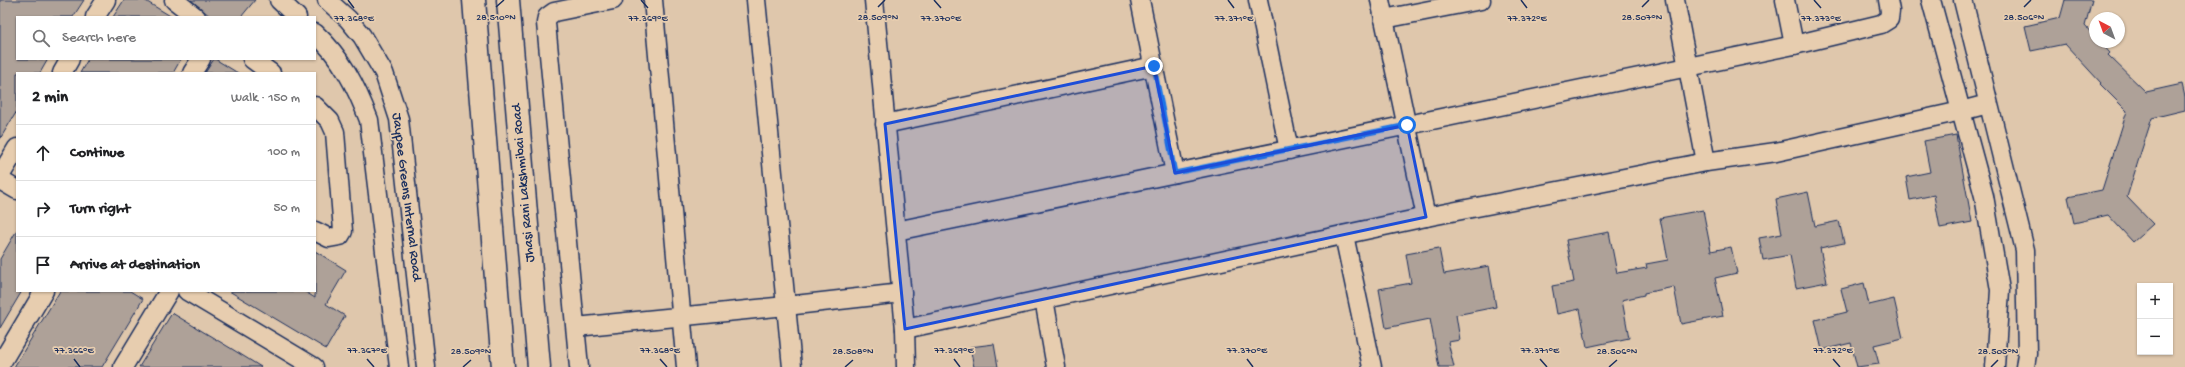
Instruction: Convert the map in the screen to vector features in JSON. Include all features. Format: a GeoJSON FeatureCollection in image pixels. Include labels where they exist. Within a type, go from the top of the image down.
{"type":"FeatureCollection","features":[{"type":"Feature","properties":{"kind":"main road"},"geometry":{"type":"LineString","coordinates":[[474,0],[503,367]]}},
{"type":"Feature","properties":{"kind":"main road","name":"Jhasi Rani Lakshmibai Road"},"geometry":{"type":"LineString","coordinates":[[508,0],[539,367]]}},
{"type":"Feature","properties":{"kind":"street"},"geometry":{"type":"LineString","coordinates":[[96,16],[106,0]]}},
{"type":"Feature","properties":{"kind":"street"},"geometry":{"type":"LineString","coordinates":[[174,0],[195,16]]}},
{"type":"Feature","properties":{"kind":"street"},"geometry":{"type":"LineString","coordinates":[[279,0],[296,16]]}},
{"type":"Feature","properties":{"kind":"street","name":"Jaypee Greens Internal Road"},"geometry":{"type":"LineString","coordinates":[[327,0],[348,19],[362,36],[384,73],[399,118],[426,367]]}},
{"type":"Feature","properties":{"kind":"street"},"geometry":{"type":"LineString","coordinates":[[579,367],[546,22],[547,17],[554,12],[613,0]]}},
{"type":"Feature","properties":{"kind":"street"},"geometry":{"type":"LineString","coordinates":[[653,0],[686,367]]}},
{"type":"Feature","properties":{"kind":"street"},"geometry":{"type":"LineString","coordinates":[[756,0],[792,367]]}},
{"type":"Feature","properties":{"kind":"street"},"geometry":{"type":"LineString","coordinates":[[1140,0],[1175,173]]}},
{"type":"Feature","properties":{"kind":"street"},"geometry":{"type":"LineString","coordinates":[[1258,0],[1289,150]]}},
{"type":"Feature","properties":{"kind":"street"},"geometry":{"type":"LineString","coordinates":[[1380,0],[1426,217]]}},
{"type":"Feature","properties":{"kind":"street"},"geometry":{"type":"LineString","coordinates":[[1384,19],[1480,0]]}},
{"type":"Feature","properties":{"kind":"street"},"geometry":{"type":"LineString","coordinates":[[1675,0],[1706,162]]}},
{"type":"Feature","properties":{"kind":"street"},"geometry":{"type":"LineString","coordinates":[[1785,0],[1794,45]]}},
{"type":"Feature","properties":{"kind":"street"},"geometry":{"type":"LineString","coordinates":[[896,231],[1794,45],[1881,24],[1889,19],[1890,11],[1888,0]]}},
{"type":"Feature","properties":{"kind":"street"},"geometry":{"type":"LineString","coordinates":[[1931,0],[1984,196],[2000,290],[1995,367]]}},
{"type":"Feature","properties":{"kind":"street"},"geometry":{"type":"LineString","coordinates":[[1964,0],[2024,250],[2027,354],[2025,367]]}},
{"type":"Feature","properties":{"kind":"street"},"geometry":{"type":"LineString","coordinates":[[879,1],[885,124],[902,293],[906,367]]}},
{"type":"Feature","properties":{"kind":"street","name":"Jaypee Greens Internal Road"},"geometry":{"type":"LineString","coordinates":[[316,34],[328,45],[355,84],[369,120],[399,367]]}},
{"type":"Feature","properties":{"kind":"street"},"geometry":{"type":"LineString","coordinates":[[63,72],[69,60]]}},
{"type":"Feature","properties":{"kind":"street"},"geometry":{"type":"LineString","coordinates":[[193,72],[200,60]]}},
{"type":"Feature","properties":{"kind":"street"},"geometry":{"type":"LineString","coordinates":[[253,60],[270,72]]}},
{"type":"Feature","properties":{"kind":"street"},"geometry":{"type":"LineString","coordinates":[[885,124],[1154,66]]}},
{"type":"Feature","properties":{"kind":"street"},"geometry":{"type":"LineString","coordinates":[[905,329],[1426,217],[1706,162],[1776,152],[1961,112],[1988,104]]}},
{"type":"Feature","properties":{"kind":"street"},"geometry":{"type":"LineString","coordinates":[[316,107],[330,121],[335,132],[343,230],[340,236],[329,238],[316,232]]}},
{"type":"Feature","properties":{"kind":"street"},"geometry":{"type":"LineString","coordinates":[[0,176],[16,150]]}},
{"type":"Feature","properties":{"kind":"street"},"geometry":{"type":"LineString","coordinates":[[0,180],[16,189]]}},
{"type":"Feature","properties":{"kind":"street"},"geometry":{"type":"LineString","coordinates":[[1344,235],[1367,366]]}},
{"type":"Feature","properties":{"kind":"street"},"geometry":{"type":"LineString","coordinates":[[0,365],[43,292]]}},
{"type":"Feature","properties":{"kind":"street"},"geometry":{"type":"LineString","coordinates":[[124,367],[168,292]]}},
{"type":"Feature","properties":{"kind":"street"},"geometry":{"type":"LineString","coordinates":[[189,292],[314,367]]}},
{"type":"Feature","properties":{"kind":"street"},"geometry":{"type":"LineString","coordinates":[[576,327],[902,293]]}},
{"type":"Feature","properties":{"kind":"street"},"geometry":{"type":"LineString","coordinates":[[1044,299],[1056,367]]}},
{"type":"Feature","properties":{"kind":"highlighted area"},"geometry":{"type":"Polygon","coordinates":[[[1154,66],[1175,173],[1407,125],[1426,217],[905,329],[885,124],[1154,66]]]}},
{"type":"Feature","properties":{"kind":"building"},"geometry":{"type":"Polygon","coordinates":[[[0,0],[84,0],[74,16],[16,16],[16,60],[47,60],[41,72],[16,72],[16,113],[0,139],[0,0]]]}},
{"type":"Feature","properties":{"kind":"building"},"geometry":{"type":"Polygon","coordinates":[[[124,0],[144,0],[170,16],[114,16],[124,0]]]}},
{"type":"Feature","properties":{"kind":"building"},"geometry":{"type":"Polygon","coordinates":[[[191,0],[255,0],[242,16],[210,16],[191,0]]]}},
{"type":"Feature","properties":{"kind":"building"},"geometry":{"type":"Polygon","coordinates":[[[2065,0],[2092,0],[2085,26],[2089,30],[2089,48],[2105,48],[2110,53],[2108,55],[2146,92],[2182,84],[2185,97],[2185,110],[2152,118],[2127,197],[2153,224],[2133,242],[2108,215],[2074,223],[2068,197],[2102,190],[2127,111],[2100,84],[2101,83],[2065,44],[2031,51],[2025,26],[2060,18],[2065,0]]]}},
{"type":"Feature","properties":{"kind":"building"},"geometry":{"type":"Polygon","coordinates":[[[87,60],[180,60],[174,72],[81,72],[87,60]]]}},
{"type":"Feature","properties":{"kind":"building"},"geometry":{"type":"Polygon","coordinates":[[[213,60],[217,60],[236,72],[206,72],[213,60]]]}},
{"type":"Feature","properties":{"kind":"building"},"geometry":{"type":"Polygon","coordinates":[[[1956,135],[1972,222],[1940,228],[1934,195],[1910,200],[1906,177],[1930,172],[1924,141],[1956,135]]]}},
{"type":"Feature","properties":{"kind":"building"},"geometry":{"type":"Polygon","coordinates":[[[1808,192],[1815,226],[1839,221],[1844,243],[1820,248],[1827,282],[1796,288],[1790,255],[1763,260],[1759,238],[1782,234],[1776,199],[1808,192]]]}},
{"type":"Feature","properties":{"kind":"building"},"geometry":{"type":"Polygon","coordinates":[[[1703,210],[1711,251],[1731,247],[1737,273],[1715,278],[1723,316],[1681,324],[1674,287],[1644,293],[1644,295],[1622,300],[1629,338],[1587,347],[1580,309],[1557,314],[1552,286],[1574,282],[1566,240],[1609,232],[1617,273],[1647,268],[1646,264],[1668,260],[1660,218],[1703,210]]]}},
{"type":"Feature","properties":{"kind":"building"},"geometry":{"type":"Polygon","coordinates":[[[16,232],[16,292],[21,292],[0,328],[0,259],[16,232]]]}},
{"type":"Feature","properties":{"kind":"building"},"geometry":{"type":"Polygon","coordinates":[[[1439,248],[1444,274],[1489,266],[1496,307],[1456,315],[1460,340],[1448,342],[1454,367],[1439,367],[1430,319],[1386,328],[1379,289],[1411,283],[1406,254],[1439,248]]]}},
{"type":"Feature","properties":{"kind":"building"},"geometry":{"type":"Polygon","coordinates":[[[316,252],[346,270],[326,304],[345,316],[326,349],[231,292],[306,292],[315,298],[316,252]]]}},
{"type":"Feature","properties":{"kind":"building"},"geometry":{"type":"Polygon","coordinates":[[[1864,283],[1869,305],[1894,299],[1903,338],[1874,345],[1879,364],[1857,367],[1851,343],[1822,350],[1815,320],[1847,312],[1841,289],[1864,283]]]}},
{"type":"Feature","properties":{"kind":"building"},"geometry":{"type":"Polygon","coordinates":[[[59,292],[132,292],[143,299],[102,367],[14,367],[59,292]]]}},
{"type":"Feature","properties":{"kind":"building"},"geometry":{"type":"Polygon","coordinates":[[[172,313],[232,349],[261,367],[139,367],[172,313]]]}},
{"type":"Feature","properties":{"kind":"building"},"geometry":{"type":"Polygon","coordinates":[[[994,344],[998,367],[974,367],[970,347],[994,344]]]}},
{"type":"Feature","properties":{"kind":"route"},"geometry":{"type":"LineString","coordinates":[[1154,66],[1175,173],[1407,125]]}}]}
